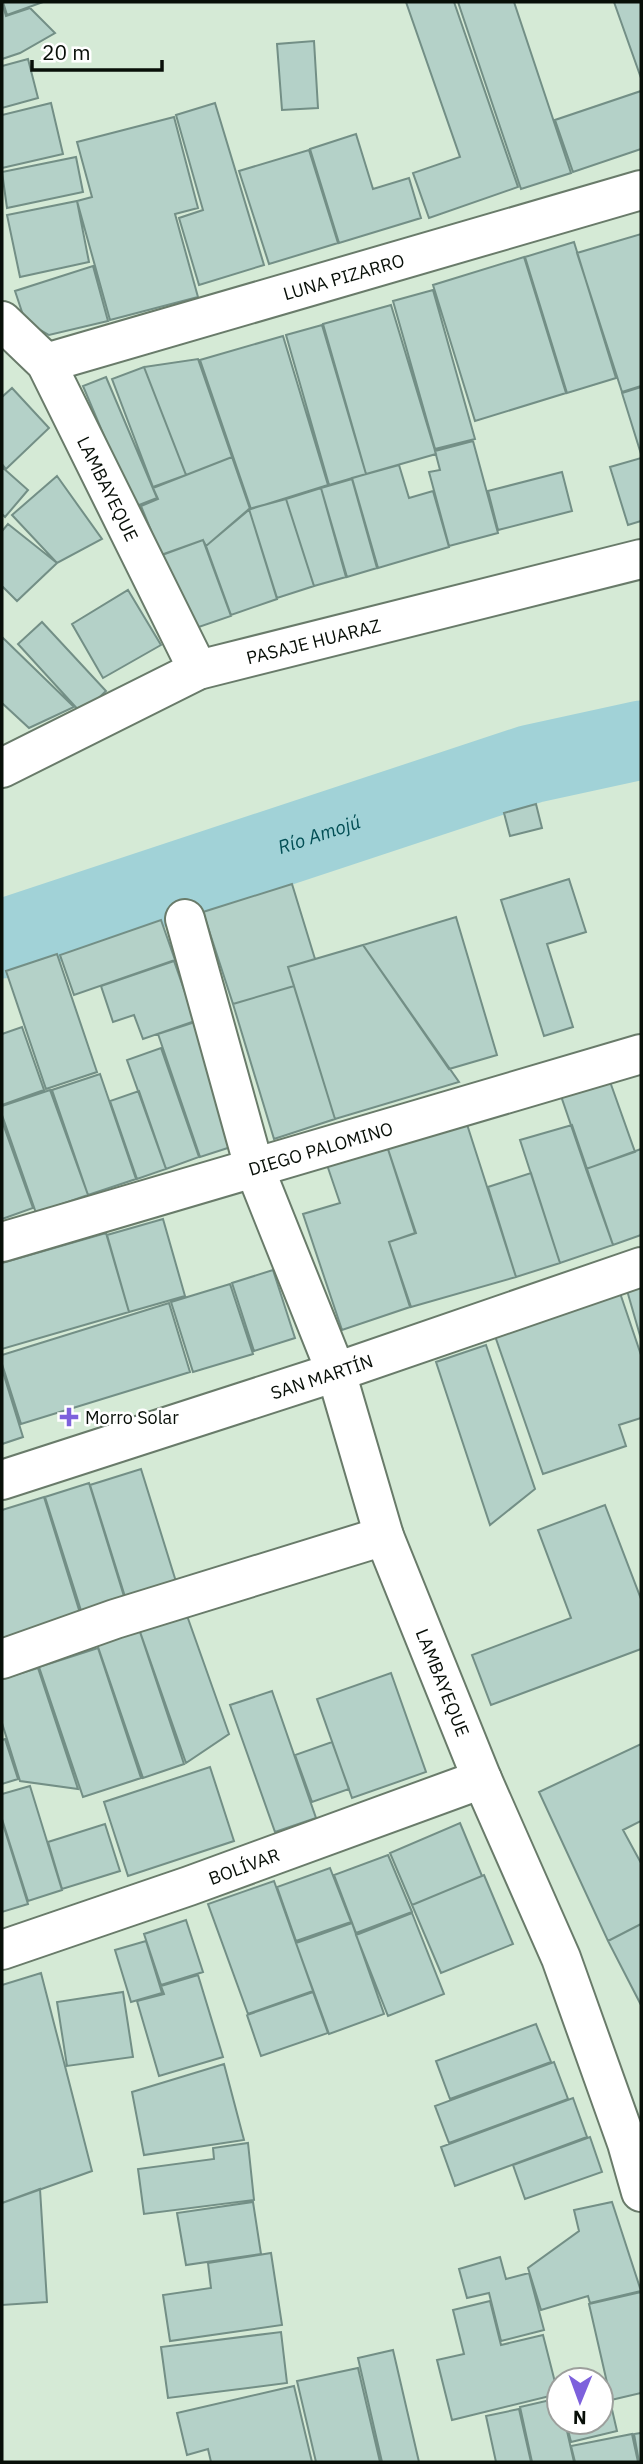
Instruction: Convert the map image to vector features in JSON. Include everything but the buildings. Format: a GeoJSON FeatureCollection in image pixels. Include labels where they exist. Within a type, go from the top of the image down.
{"type":"FeatureCollection","features":[{"type":"Feature","properties":{"kind":"street","name":"LUNA PIZARRO"},"geometry":{"type":"LineString","coordinates":[[46,363],[641,190]]}},
{"type":"Feature","properties":{"kind":"street","name":"LAMBAYEQUE"},"geometry":{"type":"LineString","coordinates":[[2,321],[46,363],[198,670]]}},
{"type":"Feature","properties":{"kind":"street","name":"PASAJE HUARAZ"},"geometry":{"type":"LineString","coordinates":[[2,768],[198,670],[641,559]]}},
{"type":"Feature","properties":{"kind":"street","name":"LAMBAYEQUE"},"geometry":{"type":"LineString","coordinates":[[185,919],[254,1167],[336,1371],[384,1536],[482,1779],[561,1958],[627,2143],[641,2192]]}},
{"type":"Feature","properties":{"kind":"street","name":"DIEGO PALOMINO"},"geometry":{"type":"LineString","coordinates":[[2,1242],[641,1054]]}},
{"type":"Feature","properties":{"kind":"street","name":"SAN MARTÍN"},"geometry":{"type":"LineString","coordinates":[[2,1480],[336,1371],[641,1267]]}},
{"type":"Feature","properties":{"kind":"street"},"geometry":{"type":"LineString","coordinates":[[2,1659],[115,1619],[384,1536]]}},
{"type":"Feature","properties":{"kind":"street","name":"BOLÍVAR"},"geometry":{"type":"LineString","coordinates":[[2,1950],[189,1886],[482,1779]]}},
{"type":"Feature","properties":{"kind":"waterway","name":"Río Amojú"},"geometry":{"type":"LineString","coordinates":[[2,939],[531,764],[641,740]]}},
{"type":"Feature","properties":{"kind":"place","name":"Morro Solar"},"geometry":{"type":"Point","coordinates":[69,1417]}}]}
